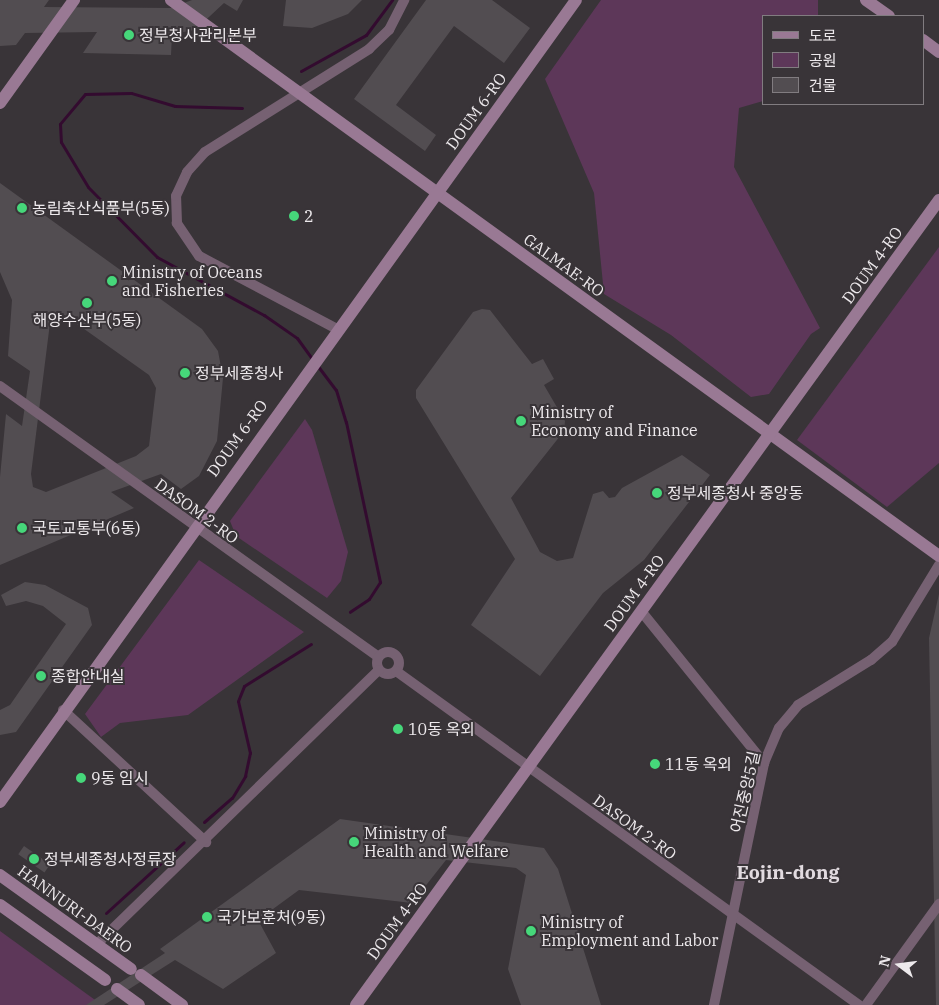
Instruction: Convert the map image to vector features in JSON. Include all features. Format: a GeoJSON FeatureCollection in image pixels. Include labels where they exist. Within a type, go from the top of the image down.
{"type":"FeatureCollection","features":[{"type":"Feature","properties":{"kind":"street"},"geometry":{"type":"LineString","coordinates":[[0,103],[74,0]]}},
{"type":"Feature","properties":{"kind":"street","name":"GALMAE-RO"},"geometry":{"type":"LineString","coordinates":[[171,0],[939,556]]}},
{"type":"Feature","properties":{"kind":"street"},"geometry":{"type":"LineString","coordinates":[[337,329],[210,264],[191,246],[177,223],[176,196],[194,162],[297,92],[369,49],[393,24],[404,0]]}},
{"type":"Feature","properties":{"kind":"street","name":"DOUM 6-RO"},"geometry":{"type":"LineString","coordinates":[[0,802],[63,710],[303,375],[576,0]]}},
{"type":"Feature","properties":{"kind":"street"},"geometry":{"type":"LineString","coordinates":[[866,0],[888,15]]}},
{"type":"Feature","properties":{"kind":"street"},"geometry":{"type":"LineString","coordinates":[[924,41],[939,52]]}},
{"type":"Feature","properties":{"kind":"street","name":"DOUM 4-RO"},"geometry":{"type":"LineString","coordinates":[[356,1005],[939,200]]}},
{"type":"Feature","properties":{"kind":"street","name":"DASOM 2-RO"},"geometry":{"type":"LineString","coordinates":[[0,386],[194,527],[378,657],[394,654],[396,671],[733,917],[859,1005]]}},
{"type":"Feature","properties":{"kind":"street","name":"어진중앙5길"},"geometry":{"type":"LineString","coordinates":[[714,1005],[764,763],[779,728],[798,705],[871,660],[892,642],[939,565]]}},
{"type":"Feature","properties":{"kind":"street"},"geometry":{"type":"LineString","coordinates":[[641,611],[764,763]]}},
{"type":"Feature","properties":{"kind":"street"},"geometry":{"type":"LineString","coordinates":[[97,944],[206,842],[379,670],[378,657]]}},
{"type":"Feature","properties":{"kind":"street"},"geometry":{"type":"LineString","coordinates":[[379,670],[385,674],[396,671]]}},
{"type":"Feature","properties":{"kind":"street"},"geometry":{"type":"LineString","coordinates":[[63,710],[206,842]]}},
{"type":"Feature","properties":{"kind":"street","name":"HANNURI-DAERO"},"geometry":{"type":"LineString","coordinates":[[0,875],[182,1005]]}},
{"type":"Feature","properties":{"kind":"street"},"geometry":{"type":"LineString","coordinates":[[866,1005],[939,904]]}},
{"type":"Feature","properties":{"kind":"street"},"geometry":{"type":"LineString","coordinates":[[0,905],[105,980]]}},
{"type":"Feature","properties":{"kind":"street"},"geometry":{"type":"LineString","coordinates":[[117,989],[139,1005]]}},
{"type":"Feature","properties":{"kind":"green space"},"geometry":{"type":"Polygon","coordinates":[[[601,0],[818,0],[818,15],[762,15],[762,101],[739,108],[734,167],[820,328],[811,334],[769,394],[751,397],[671,335],[604,294],[594,193],[545,79],[601,0]]]}},
{"type":"Feature","properties":{"kind":"green space"},"geometry":{"type":"Polygon","coordinates":[[[939,247],[939,463],[887,507],[797,440],[939,247]]]}},
{"type":"Feature","properties":{"kind":"green space"},"geometry":{"type":"Polygon","coordinates":[[[305,419],[312,430],[348,552],[341,581],[327,598],[236,536],[230,521],[305,419]]]}},
{"type":"Feature","properties":{"kind":"green space"},"geometry":{"type":"Polygon","coordinates":[[[199,560],[304,632],[188,715],[120,723],[101,737],[85,714],[199,560]]]}},
{"type":"Feature","properties":{"kind":"green space"},"geometry":{"type":"Polygon","coordinates":[[[0,931],[102,1005],[0,1005],[0,931]]]}},
{"type":"Feature","properties":{"kind":"building"},"geometry":{"type":"Polygon","coordinates":[[[0,0],[49,0],[44,7],[171,8],[192,0],[243,0],[237,11],[224,3],[195,30],[172,34],[171,55],[83,53],[97,32],[25,33],[16,45],[0,46],[0,0]]]}},
{"type":"Feature","properties":{"kind":"building"},"geometry":{"type":"Polygon","coordinates":[[[286,0],[362,0],[348,14],[312,28],[283,26],[286,0]]]}},
{"type":"Feature","properties":{"kind":"building"},"geometry":{"type":"Polygon","coordinates":[[[426,0],[492,0],[530,28],[504,63],[454,26],[396,105],[436,135],[425,151],[354,99],[426,0]]]}},
{"type":"Feature","properties":{"kind":"building","name":"정부세종청사"},"geometry":{"type":"Polygon","coordinates":[[[0,183],[202,329],[218,351],[223,378],[217,441],[199,476],[181,489],[161,474],[111,492],[134,508],[0,565],[0,477],[6,414],[22,426],[30,371],[8,356],[12,300],[0,272],[0,183]],[[63,314],[50,323],[31,474],[33,487],[46,492],[136,456],[149,446],[156,388],[149,375],[63,314]]]}},
{"type":"Feature","properties":{"kind":"building","name":"정부세종청사 중앙동"},"geometry":{"type":"Polygon","coordinates":[[[482,309],[490,310],[532,364],[543,359],[554,379],[544,385],[565,421],[564,431],[511,498],[540,552],[557,561],[573,558],[593,494],[603,491],[609,498],[615,497],[622,488],[682,455],[710,475],[644,560],[603,593],[540,676],[471,625],[515,559],[416,398],[416,390],[473,312],[482,309]]]}},
{"type":"Feature","properties":{"kind":"building"},"geometry":{"type":"Polygon","coordinates":[[[25,582],[45,585],[88,608],[92,625],[16,732],[0,735],[0,710],[10,705],[66,624],[43,606],[26,601],[6,606],[1,595],[25,582]]]}},
{"type":"Feature","properties":{"kind":"building"},"geometry":{"type":"Polygon","coordinates":[[[939,594],[939,1005],[936,1005],[929,638],[939,594]]]}},
{"type":"Feature","properties":{"kind":"building"},"geometry":{"type":"Polygon","coordinates":[[[340,819],[544,848],[558,869],[601,1005],[521,1005],[508,969],[526,875],[516,868],[446,860],[412,903],[299,890],[258,920],[276,953],[223,989],[175,960],[104,1005],[86,1005],[165,953],[160,949],[340,819]]]}},
{"type":"Feature","properties":{"kind":"building","name":"정부세종청사정류장"},"geometry":{"type":"Polygon","coordinates":[[[24,846],[50,864],[44,873],[18,854],[24,846]]]}},
{"type":"Feature","properties":{"kind":"waterway"},"geometry":{"type":"LineString","coordinates":[[301,71],[366,35],[392,0]]}},
{"type":"Feature","properties":{"kind":"waterway"},"geometry":{"type":"LineString","coordinates":[[242,108],[175,106],[131,93],[85,94],[60,124],[61,142],[88,187],[157,257],[264,315],[297,338],[313,360]]}},
{"type":"Feature","properties":{"kind":"waterway"},"geometry":{"type":"LineString","coordinates":[[317,365],[336,390],[346,422],[380,582],[369,599],[350,612]]}},
{"type":"Feature","properties":{"kind":"waterway"},"geometry":{"type":"LineString","coordinates":[[204,822],[232,798],[245,776],[250,753],[238,701],[244,686],[311,644]]}},
{"type":"Feature","properties":{"kind":"waterway"},"geometry":{"type":"LineString","coordinates":[[106,913],[184,842]]}},
{"type":"Feature","properties":{"kind":"place","name":"정부청사관리본부"},"geometry":{"type":"Point","coordinates":[129,35]}},
{"type":"Feature","properties":{"kind":"place","name":"농림축산식품부(5동)"},"geometry":{"type":"Point","coordinates":[22,208]}},
{"type":"Feature","properties":{"kind":"place","name":"2"},"geometry":{"type":"Point","coordinates":[294,216]}},
{"type":"Feature","properties":{"kind":"place","name":"Ministry of Oceans and Fisheries"},"geometry":{"type":"Point","coordinates":[112,281]}},
{"type":"Feature","properties":{"kind":"place","name":"해양수산부(5동)"},"geometry":{"type":"Point","coordinates":[87,303]}},
{"type":"Feature","properties":{"kind":"place","name":"정부세종청사"},"geometry":{"type":"Point","coordinates":[185,373]}},
{"type":"Feature","properties":{"kind":"place","name":"Ministry of Economy and Finance"},"geometry":{"type":"Point","coordinates":[521,421]}},
{"type":"Feature","properties":{"kind":"place","name":"정부세종청사 중앙동"},"geometry":{"type":"Point","coordinates":[657,493]}},
{"type":"Feature","properties":{"kind":"place","name":"국토교통부(6동)"},"geometry":{"type":"Point","coordinates":[22,528]}},
{"type":"Feature","properties":{"kind":"place","name":"종합안내실"},"geometry":{"type":"Point","coordinates":[41,676]}},
{"type":"Feature","properties":{"kind":"place","name":"10동 옥외"},"geometry":{"type":"Point","coordinates":[398,729]}},
{"type":"Feature","properties":{"kind":"place","name":"11동 옥외"},"geometry":{"type":"Point","coordinates":[655,764]}},
{"type":"Feature","properties":{"kind":"place","name":"9동 임시"},"geometry":{"type":"Point","coordinates":[81,778]}},
{"type":"Feature","properties":{"kind":"place","name":"Ministry of Health and Welfare"},"geometry":{"type":"Point","coordinates":[354,842]}},
{"type":"Feature","properties":{"kind":"place","name":"정부세종청사정류장"},"geometry":{"type":"Point","coordinates":[34,859]}},
{"type":"Feature","properties":{"kind":"place","name":"국가보훈처(9동)"},"geometry":{"type":"Point","coordinates":[207,917]}},
{"type":"Feature","properties":{"kind":"place","name":"Ministry of Employment and Labor"},"geometry":{"type":"Point","coordinates":[531,931]}},
{"type":"Feature","properties":{"kind":"district","name":"Eojin-dong"},"geometry":{"type":"Point","coordinates":[788,873]}}]}
